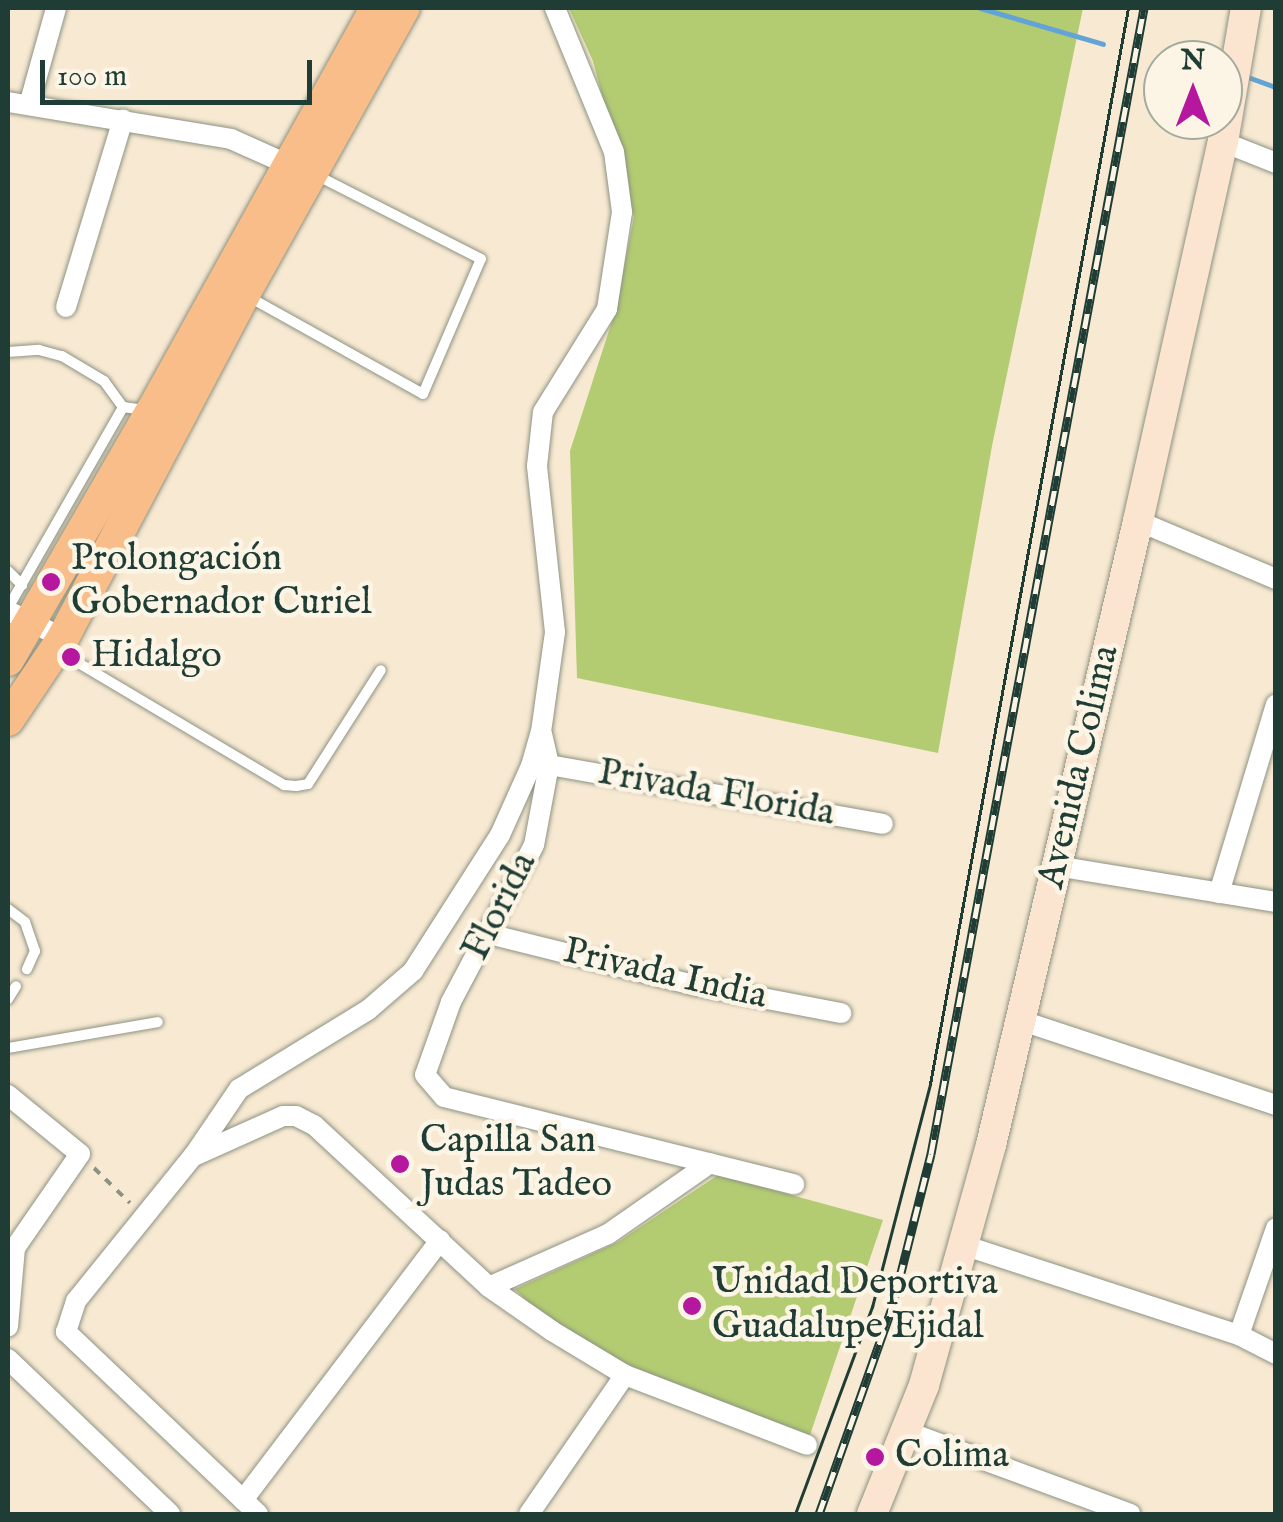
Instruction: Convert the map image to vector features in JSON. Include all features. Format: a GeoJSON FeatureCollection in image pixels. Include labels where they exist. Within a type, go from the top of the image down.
{"type":"FeatureCollection","features":[{"type":"Feature","properties":{"kind":"main road"},"geometry":{"type":"LineString","coordinates":[[8,720],[59,643],[244,294],[376,8]]}},
{"type":"Feature","properties":{"kind":"main road"},"geometry":{"type":"LineString","coordinates":[[8,660],[15,614],[137,409],[404,8]]}},
{"type":"Feature","properties":{"kind":"street"},"geometry":{"type":"LineString","coordinates":[[29,105],[56,8]]}},
{"type":"Feature","properties":{"kind":"street"},"geometry":{"type":"LineString","coordinates":[[440,1240],[250,1507],[66,1332],[76,1300],[194,1156],[238,1089],[368,1010],[413,971],[500,835],[542,732],[555,632],[536,466],[543,412],[607,310],[622,212],[614,152],[556,8]]}},
{"type":"Feature","properties":{"kind":"street","name":"Avenida Colima"},"geometry":{"type":"LineString","coordinates":[[872,1514],[924,1385],[992,1146],[1223,142],[1246,8]]}},
{"type":"Feature","properties":{"kind":"street"},"geometry":{"type":"LineString","coordinates":[[8,102],[230,139],[300,169]]}},
{"type":"Feature","properties":{"kind":"street"},"geometry":{"type":"LineString","coordinates":[[66,307],[123,119]]}},
{"type":"Feature","properties":{"kind":"street"},"geometry":{"type":"LineString","coordinates":[[1223,142],[1276,163]]}},
{"type":"Feature","properties":{"kind":"street"},"geometry":{"type":"LineString","coordinates":[[1138,521],[1276,579]]}},
{"type":"Feature","properties":{"kind":"street"},"geometry":{"type":"LineString","coordinates":[[15,614],[59,643]]}},
{"type":"Feature","properties":{"kind":"street"},"geometry":{"type":"LineString","coordinates":[[1219,892],[1276,704]]}},
{"type":"Feature","properties":{"kind":"street","name":"Florida"},"geometry":{"type":"LineString","coordinates":[[542,732],[549,765],[534,845],[451,1002],[425,1075],[444,1097],[710,1163]]}},
{"type":"Feature","properties":{"kind":"street","name":"Privada Florida"},"geometry":{"type":"LineString","coordinates":[[549,765],[882,824]]}},
{"type":"Feature","properties":{"kind":"street"},"geometry":{"type":"LineString","coordinates":[[1056,866],[1276,902]]}},
{"type":"Feature","properties":{"kind":"street","name":"Privada India"},"geometry":{"type":"LineString","coordinates":[[490,934],[694,985],[842,1013]]}},
{"type":"Feature","properties":{"kind":"street"},"geometry":{"type":"LineString","coordinates":[[1019,1020],[1276,1105]]}},
{"type":"Feature","properties":{"kind":"street"},"geometry":{"type":"LineString","coordinates":[[8,1095],[80,1154],[15,1248],[8,1327]]}},
{"type":"Feature","properties":{"kind":"street"},"geometry":{"type":"LineString","coordinates":[[194,1156],[283,1116],[296,1116],[314,1125],[489,1287],[626,1375],[807,1445]]}},
{"type":"Feature","properties":{"kind":"street"},"geometry":{"type":"LineString","coordinates":[[489,1287],[608,1234],[710,1163],[794,1184]]}},
{"type":"Feature","properties":{"kind":"street"},"geometry":{"type":"LineString","coordinates":[[1238,1335],[1276,1228]]}},
{"type":"Feature","properties":{"kind":"street"},"geometry":{"type":"LineString","coordinates":[[963,1245],[1238,1335],[1276,1354]]}},
{"type":"Feature","properties":{"kind":"street"},"geometry":{"type":"LineString","coordinates":[[8,1360],[170,1514]]}},
{"type":"Feature","properties":{"kind":"street"},"geometry":{"type":"LineString","coordinates":[[529,1514],[626,1375]]}},
{"type":"Feature","properties":{"kind":"street"},"geometry":{"type":"LineString","coordinates":[[905,1431],[1130,1514]]}},
{"type":"Feature","properties":{"kind":"lane"},"geometry":{"type":"LineString","coordinates":[[244,294],[423,394],[481,259],[300,169]]}},
{"type":"Feature","properties":{"kind":"lane"},"geometry":{"type":"LineString","coordinates":[[8,352],[40,350],[62,356],[104,381],[137,409],[22,585],[15,614]]}},
{"type":"Feature","properties":{"kind":"lane"},"geometry":{"type":"LineString","coordinates":[[8,571],[22,585]]}},
{"type":"Feature","properties":{"kind":"lane"},"geometry":{"type":"LineString","coordinates":[[59,643],[284,785],[308,784],[381,670]]}},
{"type":"Feature","properties":{"kind":"lane"},"geometry":{"type":"LineString","coordinates":[[8,910],[24,922],[35,951],[28,969]]}},
{"type":"Feature","properties":{"kind":"lane"},"geometry":{"type":"LineString","coordinates":[[8,999],[16,986]]}},
{"type":"Feature","properties":{"kind":"lane"},"geometry":{"type":"LineString","coordinates":[[8,1048],[158,1022]]}},
{"type":"Feature","properties":{"kind":"path"},"geometry":{"type":"LineString","coordinates":[[80,1154],[130,1203]]}},
{"type":"Feature","properties":{"kind":"green space"},"geometry":{"type":"Polygon","coordinates":[[[569,8],[1083,8],[992,446],[938,753],[577,678],[570,451],[616,309],[634,217],[593,61],[569,8]]]}},
{"type":"Feature","properties":{"kind":"green space","name":"Unidad Deportiva Guadalupe Ejidal"},"geometry":{"type":"Polygon","coordinates":[[[718,1175],[883,1220],[810,1435],[633,1370],[548,1323],[515,1289],[618,1242],[718,1175]]]}},
{"type":"Feature","properties":{"kind":"waterway"},"geometry":{"type":"LineString","coordinates":[[980,8],[1103,44]]}},
{"type":"Feature","properties":{"kind":"waterway"},"geometry":{"type":"LineString","coordinates":[[1245,76],[1276,87]]}},
{"type":"Feature","properties":{"kind":"tram line"},"geometry":{"type":"LineString","coordinates":[[795,1514],[872,1307],[930,1084],[1128,8]]}},
{"type":"Feature","properties":{"kind":"railway"},"geometry":{"type":"LineString","coordinates":[[819,1514],[892,1308],[931,1154],[1144,8]]}},
{"type":"Feature","properties":{"kind":"place","name":"Prolongación Gobernador Curiel"},"geometry":{"type":"Point","coordinates":[51,582]}},
{"type":"Feature","properties":{"kind":"place","name":"Hidalgo"},"geometry":{"type":"Point","coordinates":[71,657]}},
{"type":"Feature","properties":{"kind":"place","name":"Capilla San Judas Tadeo"},"geometry":{"type":"Point","coordinates":[400,1164]}},
{"type":"Feature","properties":{"kind":"place","name":"Unidad Deportiva Guadalupe Ejidal"},"geometry":{"type":"Point","coordinates":[692,1306]}},
{"type":"Feature","properties":{"kind":"place","name":"Colima"},"geometry":{"type":"Point","coordinates":[875,1457]}}]}
